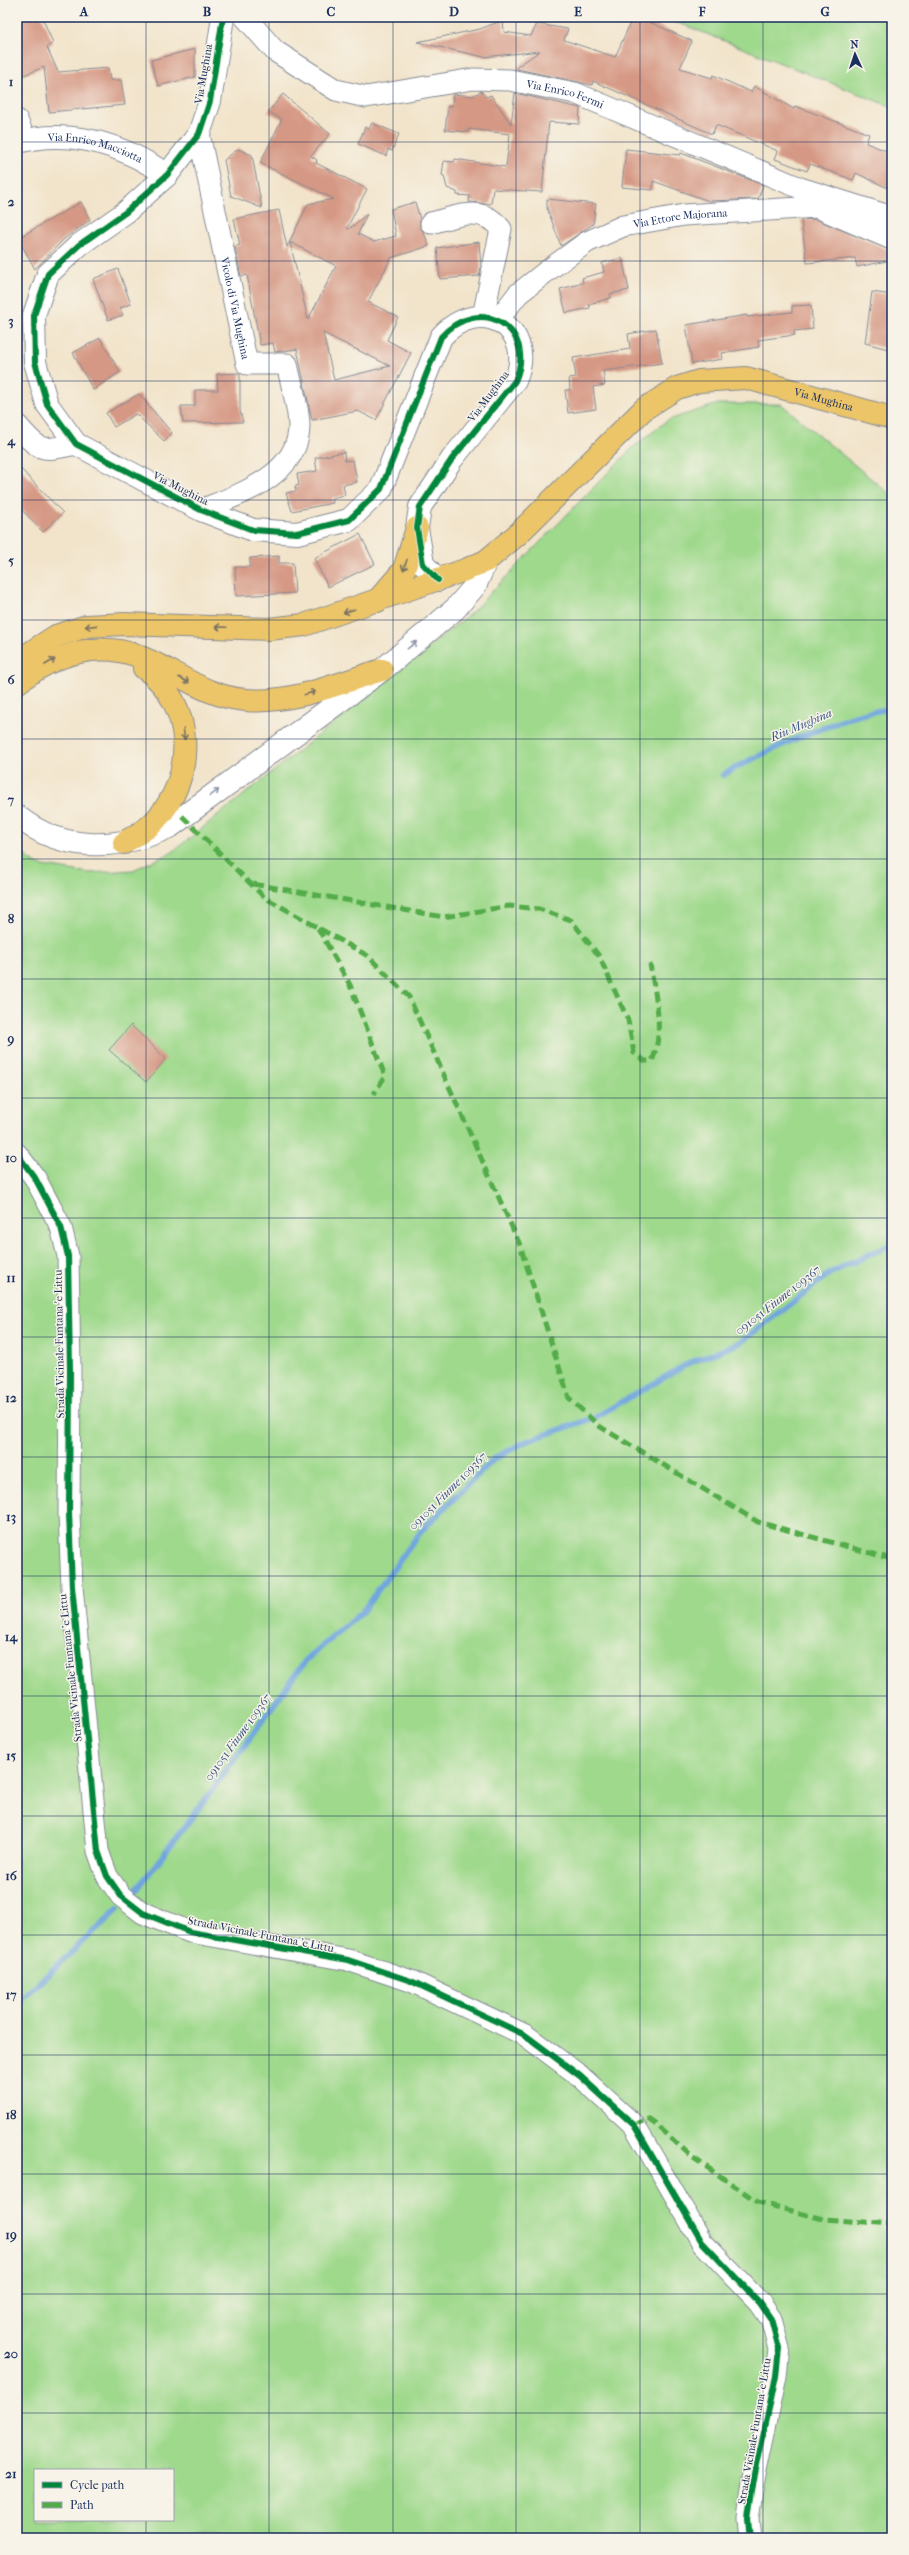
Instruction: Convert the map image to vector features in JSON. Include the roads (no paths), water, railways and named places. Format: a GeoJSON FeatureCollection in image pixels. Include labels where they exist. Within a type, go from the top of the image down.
{"type":"FeatureCollection","features":[{"type":"Feature","properties":{"kind":"main road","name":"Via Mughina"},"geometry":{"type":"LineString","coordinates":[[17,665],[28,654],[56,636],[87,626],[124,624],[269,629],[304,625],[438,580],[486,561],[518,534],[644,410],[677,388],[699,381],[746,378],[892,418]]}},
{"type":"Feature","properties":{"kind":"main road"},"geometry":{"type":"LineString","coordinates":[[377,601],[404,570],[417,528]]}},
{"type":"Feature","properties":{"kind":"main road"},"geometry":{"type":"LineString","coordinates":[[91,649],[123,657],[152,673],[173,699],[184,730],[184,762],[179,780],[165,808],[154,822],[124,843]]}},
{"type":"Feature","properties":{"kind":"main road"},"geometry":{"type":"LineString","coordinates":[[17,683],[58,657],[91,649],[117,650],[139,656],[219,696],[247,701],[309,694],[382,670]]}},
{"type":"Feature","properties":{"kind":"street","name":"Via Mughina"},"geometry":{"type":"LineString","coordinates":[[223,17],[210,101],[199,134],[167,175],[126,212],[78,245],[48,274],[34,315],[34,362],[47,404],[76,444],[201,510],[253,530],[296,533],[349,520],[381,489],[441,337],[451,326],[463,319],[490,319],[504,325],[513,334],[519,345],[520,370],[515,381],[452,459],[420,507],[417,528],[423,564],[438,580]]}},
{"type":"Feature","properties":{"kind":"street","name":"Via Enrico Fermi"},"geometry":{"type":"LineString","coordinates":[[245,17],[275,51],[336,90],[366,97],[473,79],[510,80],[574,93],[800,188],[892,217]]}},
{"type":"Feature","properties":{"kind":"street"},"geometry":{"type":"LineString","coordinates":[[17,120],[21,141]]}},
{"type":"Feature","properties":{"kind":"street","name":"Vicolo di Via Mughina"},"geometry":{"type":"LineString","coordinates":[[199,134],[247,364],[287,364],[299,426],[297,440],[289,459],[267,479],[237,496],[201,510]]}},
{"type":"Feature","properties":{"kind":"street","name":"Via Enrico Macciotta"},"geometry":{"type":"LineString","coordinates":[[21,141],[69,137],[106,143],[141,157],[167,175]]}},
{"type":"Feature","properties":{"kind":"street","name":"Via Ettore Majorana"},"geometry":{"type":"LineString","coordinates":[[490,319],[518,294],[587,242],[623,226],[684,215],[817,207],[892,239]]}},
{"type":"Feature","properties":{"kind":"street"},"geometry":{"type":"LineString","coordinates":[[431,223],[471,213],[492,217],[501,228],[490,319]]}},
{"type":"Feature","properties":{"kind":"street"},"geometry":{"type":"LineString","coordinates":[[17,425],[35,446],[48,450],[76,444]]}},
{"type":"Feature","properties":{"kind":"street"},"geometry":{"type":"LineString","coordinates":[[17,816],[51,836],[67,841],[90,845],[124,843],[148,837],[171,826],[382,670],[455,609],[475,586],[486,561]]}},
{"type":"Feature","properties":{"kind":"street","name":"Strada Vicinale Funtana 'e Littu"},"geometry":{"type":"LineString","coordinates":[[17,1154],[35,1178],[61,1227],[68,1256],[70,1370],[69,1513],[72,1587],[98,1852],[107,1876],[121,1896],[143,1913],[190,1932],[348,1960],[411,1981],[524,2035],[580,2076],[634,2125],[702,2242],[760,2303],[771,2319],[779,2349],[776,2376],[752,2489],[748,2518],[750,2538]]}},
{"type":"Feature","properties":{"kind":"waterway","name":"Riu Mughina"},"geometry":{"type":"LineString","coordinates":[[723,775],[768,751],[843,720],[862,714],[892,709]]}},
{"type":"Feature","properties":{"kind":"waterway","name":"091051 Fiume 109367"},"geometry":{"type":"LineString","coordinates":[[135,1892],[208,1796],[306,1660],[362,1612],[422,1530],[494,1459],[527,1441],[594,1418],[691,1362],[738,1344],[830,1273],[892,1244]]}},
{"type":"Feature","properties":{"kind":"waterway","name":"091051 Fiume 109367"},"geometry":{"type":"LineString","coordinates":[[17,2003],[118,1909]]}}]}
